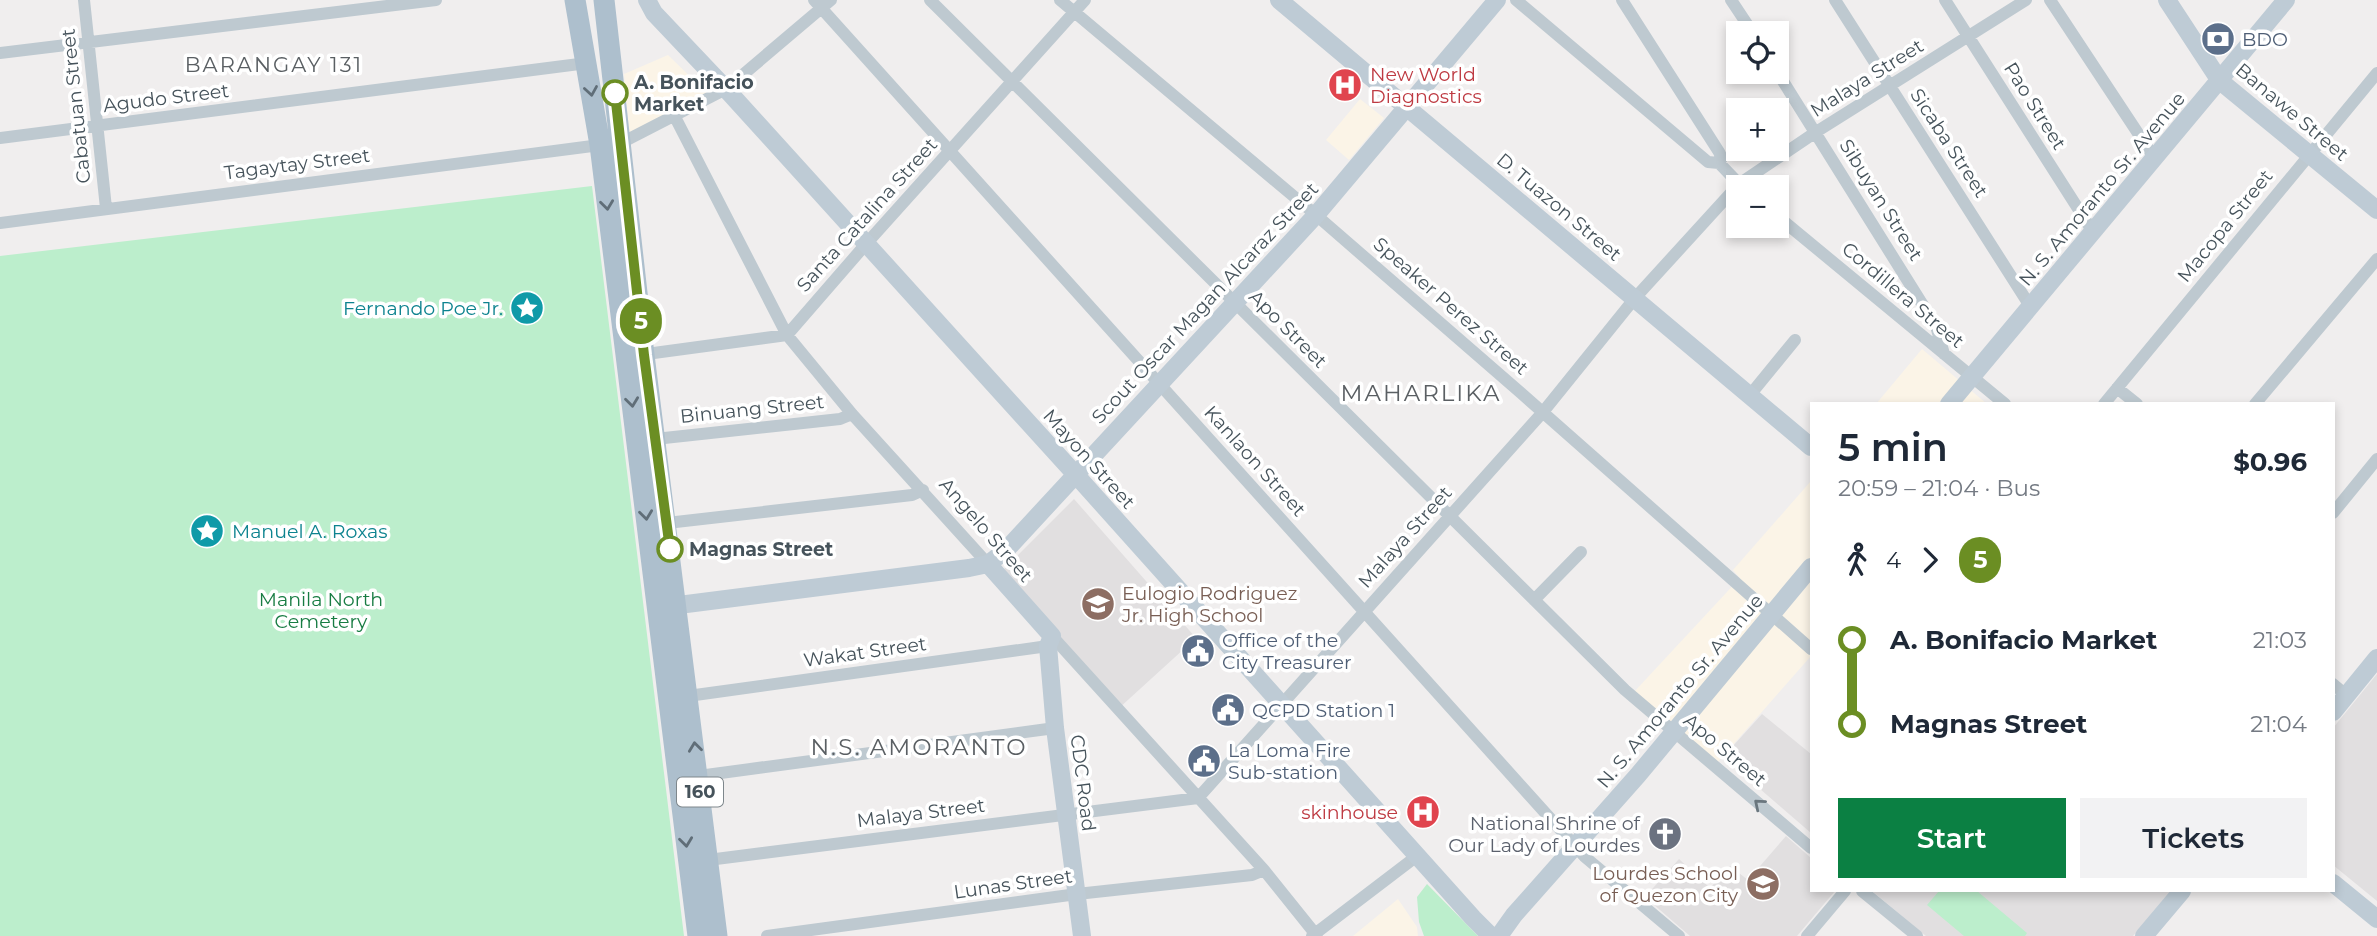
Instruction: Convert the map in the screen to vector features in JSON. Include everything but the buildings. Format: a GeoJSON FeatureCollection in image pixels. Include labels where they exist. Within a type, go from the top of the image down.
{"type":"FeatureCollection","features":[{"type":"Feature","properties":{"kind":"main road","name":"160"},"geometry":{"type":"LineString","coordinates":[[575,0],[587,63],[610,144]]}},
{"type":"Feature","properties":{"kind":"main road","name":"160"},"geometry":{"type":"LineString","coordinates":[[610,3],[610,144],[688,777],[698,936]]}},
{"type":"Feature","properties":{"kind":"main road","name":"160"},"geometry":{"type":"LineString","coordinates":[[635,356],[656,439],[667,523],[667,607],[688,696],[688,777],[708,860],[717,936]]}},
{"type":"Feature","properties":{"kind":"street","name":"Cabatuan Street"},"geometry":{"type":"LineString","coordinates":[[84,0],[106,208]]}},
{"type":"Feature","properties":{"kind":"street"},"geometry":{"type":"LineString","coordinates":[[0,53],[436,0]]}},
{"type":"Feature","properties":{"kind":"street","name":"Mayon Street"},"geometry":{"type":"LineString","coordinates":[[633,0],[651,6],[1076,475],[1281,706],[1492,936]]}},
{"type":"Feature","properties":{"kind":"street","name":"Apo Street"},"geometry":{"type":"LineString","coordinates":[[930,0],[1625,690],[1810,847]]}},
{"type":"Feature","properties":{"kind":"street","name":"Speaker Perez Street"},"geometry":{"type":"LineString","coordinates":[[1060,0],[1316,215],[1810,648]]}},
{"type":"Feature","properties":{"kind":"street","name":"Santa Catalina Street"},"geometry":{"type":"LineString","coordinates":[[787,335],[1085,0]]}},
{"type":"Feature","properties":{"kind":"street","name":"D. Tuazon Street"},"geometry":{"type":"LineString","coordinates":[[1279,0],[1810,446]]}},
{"type":"Feature","properties":{"kind":"street","name":"Scout Oscar Magan Alcaraz Street"},"geometry":{"type":"LineString","coordinates":[[988,564],[1006,550],[1316,215],[1497,0]]}},
{"type":"Feature","properties":{"kind":"street"},"geometry":{"type":"LineString","coordinates":[[1516,0],[1708,162],[1719,163],[1730,175]]}},
{"type":"Feature","properties":{"kind":"street"},"geometry":{"type":"LineString","coordinates":[[1622,0],[1721,155],[1719,163]]}},
{"type":"Feature","properties":{"kind":"street"},"geometry":{"type":"LineString","coordinates":[[1731,0],[1745,21]]}},
{"type":"Feature","properties":{"kind":"street","name":"Sicaba Street"},"geometry":{"type":"LineString","coordinates":[[1835,0],[2030,306]]}},
{"type":"Feature","properties":{"kind":"street","name":"Pao Street"},"geometry":{"type":"LineString","coordinates":[[1945,0],[2093,232]]}},
{"type":"Feature","properties":{"kind":"street","name":"Malaya Street"},"geometry":{"type":"LineString","coordinates":[[1755,175],[1816,132],[2026,0]]}},
{"type":"Feature","properties":{"kind":"street"},"geometry":{"type":"LineString","coordinates":[[2050,0],[2155,159]]}},
{"type":"Feature","properties":{"kind":"street","name":"Banawe Street"},"geometry":{"type":"LineString","coordinates":[[2167,0],[2220,81],[2377,210]]}},
{"type":"Feature","properties":{"kind":"street","name":"N. S. Amoranto Sr. Avenue"},"geometry":{"type":"LineString","coordinates":[[1951,402],[2286,0]]}},
{"type":"Feature","properties":{"kind":"street"},"geometry":{"type":"LineString","coordinates":[[610,144],[675,117],[726,89],[822,2]]}},
{"type":"Feature","properties":{"kind":"street","name":"Kanlaon Street"},"geometry":{"type":"LineString","coordinates":[[822,2],[951,151],[1576,846],[1679,936]]}},
{"type":"Feature","properties":{"kind":"street","name":"Agudo Street"},"geometry":{"type":"LineString","coordinates":[[0,138],[587,63]]}},
{"type":"Feature","properties":{"kind":"street","name":"Macopa Street"},"geometry":{"type":"LineString","coordinates":[[2106,402],[2377,73]]}},
{"type":"Feature","properties":{"kind":"street","name":"Sibuyan Street"},"geometry":{"type":"LineString","coordinates":[[1785,84],[1936,326],[1944,354]]}},
{"type":"Feature","properties":{"kind":"street","name":"Angelo Street"},"geometry":{"type":"LineString","coordinates":[[675,117],[787,335],[852,414],[988,564],[1050,641],[1264,870],[1315,936]]}},
{"type":"Feature","properties":{"kind":"street","name":"Tagaytay Street"},"geometry":{"type":"LineString","coordinates":[[0,223],[610,144]]}},
{"type":"Feature","properties":{"kind":"street","name":"Malaya Street"},"geometry":{"type":"LineString","coordinates":[[708,860],[1198,798],[1542,412],[1635,298],[1726,201]]}},
{"type":"Feature","properties":{"kind":"street","name":"Cordillera Street"},"geometry":{"type":"LineString","coordinates":[[1789,226],[2003,402]]}},
{"type":"Feature","properties":{"kind":"street"},"geometry":{"type":"LineString","coordinates":[[2257,402],[2377,259]]}},
{"type":"Feature","properties":{"kind":"street"},"geometry":{"type":"LineString","coordinates":[[635,356],[787,335]]}},
{"type":"Feature","properties":{"kind":"street"},"geometry":{"type":"LineString","coordinates":[[1750,396],[1795,340]]}},
{"type":"Feature","properties":{"kind":"street"},"geometry":{"type":"LineString","coordinates":[[2117,388],[2134,402]]}},
{"type":"Feature","properties":{"kind":"street","name":"Binuang Street"},"geometry":{"type":"LineString","coordinates":[[656,439],[840,419],[852,414]]}},
{"type":"Feature","properties":{"kind":"street"},"geometry":{"type":"LineString","coordinates":[[2335,511],[2377,459]]}},
{"type":"Feature","properties":{"kind":"street"},"geometry":{"type":"LineString","coordinates":[[667,523],[912,495],[923,490]]}},
{"type":"Feature","properties":{"kind":"street"},"geometry":{"type":"LineString","coordinates":[[1534,600],[1581,552]]}},
{"type":"Feature","properties":{"kind":"street"},"geometry":{"type":"LineString","coordinates":[[667,607],[988,564]]}},
{"type":"Feature","properties":{"kind":"street","name":"N. S. Amoranto Sr. Avenue"},"geometry":{"type":"LineString","coordinates":[[1499,936],[1514,915],[1576,846],[1810,568]]}},
{"type":"Feature","properties":{"kind":"street","name":"Wakat Street"},"geometry":{"type":"LineString","coordinates":[[688,696],[1050,641]]}},
{"type":"Feature","properties":{"kind":"street","name":"CDC Road"},"geometry":{"type":"LineString","coordinates":[[1050,641],[1055,728],[1082,936]]}},
{"type":"Feature","properties":{"kind":"street"},"geometry":{"type":"LineString","coordinates":[[2340,690],[2377,658]]}},
{"type":"Feature","properties":{"kind":"street"},"geometry":{"type":"LineString","coordinates":[[688,777],[1055,728]]}},
{"type":"Feature","properties":{"kind":"street"},"geometry":{"type":"LineString","coordinates":[[1315,936],[1418,856]]}},
{"type":"Feature","properties":{"kind":"street","name":"Lunas Street"},"geometry":{"type":"LineString","coordinates":[[767,936],[1077,894],[1256,874],[1264,870]]}},
{"type":"Feature","properties":{"kind":"street"},"geometry":{"type":"LineString","coordinates":[[2335,885],[2377,919]]}},
{"type":"Feature","properties":{"kind":"street"},"geometry":{"type":"LineString","coordinates":[[1807,936],[1844,892]]}},
{"type":"Feature","properties":{"kind":"street"},"geometry":{"type":"LineString","coordinates":[[1863,892],[1917,936]]}},
{"type":"Feature","properties":{"kind":"street"},"geometry":{"type":"LineString","coordinates":[[2147,935],[2181,892]]}},
{"type":"Feature","properties":{"kind":"shaded area","name":"A. Bonifacio Market"},"geometry":{"type":"Polygon","coordinates":[[[668,55],[709,95],[629,133],[624,74],[668,55]]]}},
{"type":"Feature","properties":{"kind":"shaded area"},"geometry":{"type":"Polygon","coordinates":[[[1360,99],[1384,118],[1349,160],[1326,140],[1360,99]]]}},
{"type":"Feature","properties":{"kind":"shaded area"},"geometry":{"type":"Polygon","coordinates":[[[1922,349],[1985,402],[1878,402],[1922,349]]]}},
{"type":"Feature","properties":{"kind":"shaded area"},"geometry":{"type":"Polygon","coordinates":[[[1810,482],[1810,657],[1717,763],[1634,692],[1740,578],[1733,570],[1810,482]]]}},
{"type":"Feature","properties":{"kind":"shaded area","name":"Eulogio Rodriguez Jr. High School"},"geometry":{"type":"Polygon","coordinates":[[[1074,499],[1196,638],[1118,709],[1002,571],[1074,499]]]}},
{"type":"Feature","properties":{"kind":"shaded area"},"geometry":{"type":"Polygon","coordinates":[[[2377,674],[2377,901],[2335,867],[2335,726],[2377,674]]]}},
{"type":"Feature","properties":{"kind":"shaded area"},"geometry":{"type":"Polygon","coordinates":[[[1762,714],[1810,753],[1810,832],[1723,757],[1762,714]]]}},
{"type":"Feature","properties":{"kind":"shaded area","name":"Lourdes School of Quezon City"},"geometry":{"type":"Polygon","coordinates":[[[1786,836],[1810,857],[1810,892],[1834,892],[1797,936],[1690,936],[1645,897],[1679,859],[1710,888],[1730,866],[1748,880],[1786,836]]]}},
{"type":"Feature","properties":{"kind":"shaded area"},"geometry":{"type":"Polygon","coordinates":[[[1873,892],[2171,892],[2133,936],[1926,936],[1873,892]]]}},
{"type":"Feature","properties":{"kind":"shaded area"},"geometry":{"type":"Polygon","coordinates":[[[1398,899],[1417,927],[1418,936],[1353,936],[1398,899]]]}},
{"type":"Feature","properties":{"kind":"green space","name":"Manila North Cemetery"},"geometry":{"type":"Polygon","coordinates":[[[592,186],[684,936],[0,936],[0,256],[592,186]]]}},
{"type":"Feature","properties":{"kind":"green space"},"geometry":{"type":"Polygon","coordinates":[[[1427,884],[1478,936],[1424,936],[1419,922],[1417,897],[1427,884]]]}},
{"type":"Feature","properties":{"kind":"green space"},"geometry":{"type":"Polygon","coordinates":[[[1938,892],[1978,892],[2027,933],[2025,936],[1964,936],[1927,905],[1938,892]]]}},
{"type":"Feature","properties":{"kind":"bus line","name":"5"},"geometry":{"type":"LineString","coordinates":[[615,93],[644,355],[670,549]]}},
{"type":"Feature","properties":{"kind":"place","name":"BDO"},"geometry":{"type":"Point","coordinates":[2218,39]}},
{"type":"Feature","properties":{"kind":"place","name":"New World Diagnostics"},"geometry":{"type":"Point","coordinates":[1345,85]}},
{"type":"Feature","properties":{"kind":"place","name":"A. Bonifacio Market"},"geometry":{"type":"Point","coordinates":[615,93]}},
{"type":"Feature","properties":{"kind":"place","name":"Fernando Poe Jr."},"geometry":{"type":"Point","coordinates":[527,308]}},
{"type":"Feature","properties":{"kind":"place","name":"Manuel A. Roxas"},"geometry":{"type":"Point","coordinates":[207,531]}},
{"type":"Feature","properties":{"kind":"place","name":"Magnas Street"},"geometry":{"type":"Point","coordinates":[670,549]}},
{"type":"Feature","properties":{"kind":"place","name":"Eulogio Rodriguez Jr. High School"},"geometry":{"type":"Point","coordinates":[1098,604]}},
{"type":"Feature","properties":{"kind":"place","name":"Office of the City Treasurer"},"geometry":{"type":"Point","coordinates":[1198,651]}},
{"type":"Feature","properties":{"kind":"place","name":"QCPD Station 1"},"geometry":{"type":"Point","coordinates":[1228,710]}},
{"type":"Feature","properties":{"kind":"place","name":"La Loma Fire Sub-station"},"geometry":{"type":"Point","coordinates":[1204,761]}},
{"type":"Feature","properties":{"kind":"place","name":"skinhouse"},"geometry":{"type":"Point","coordinates":[1423,812]}},
{"type":"Feature","properties":{"kind":"place","name":"National Shrine of Our Lady of Lourdes"},"geometry":{"type":"Point","coordinates":[1665,834]}},
{"type":"Feature","properties":{"kind":"place","name":"Lourdes School of Quezon City"},"geometry":{"type":"Point","coordinates":[1763,884]}},
{"type":"Feature","properties":{"kind":"district","name":"BARANGAY 131"},"geometry":{"type":"Point","coordinates":[274,64]}},
{"type":"Feature","properties":{"kind":"district","name":"MAHARLIKA"},"geometry":{"type":"Point","coordinates":[1421,393]}},
{"type":"Feature","properties":{"kind":"district","name":"N.S. AMORANTO"},"geometry":{"type":"Point","coordinates":[919,747]}}]}
